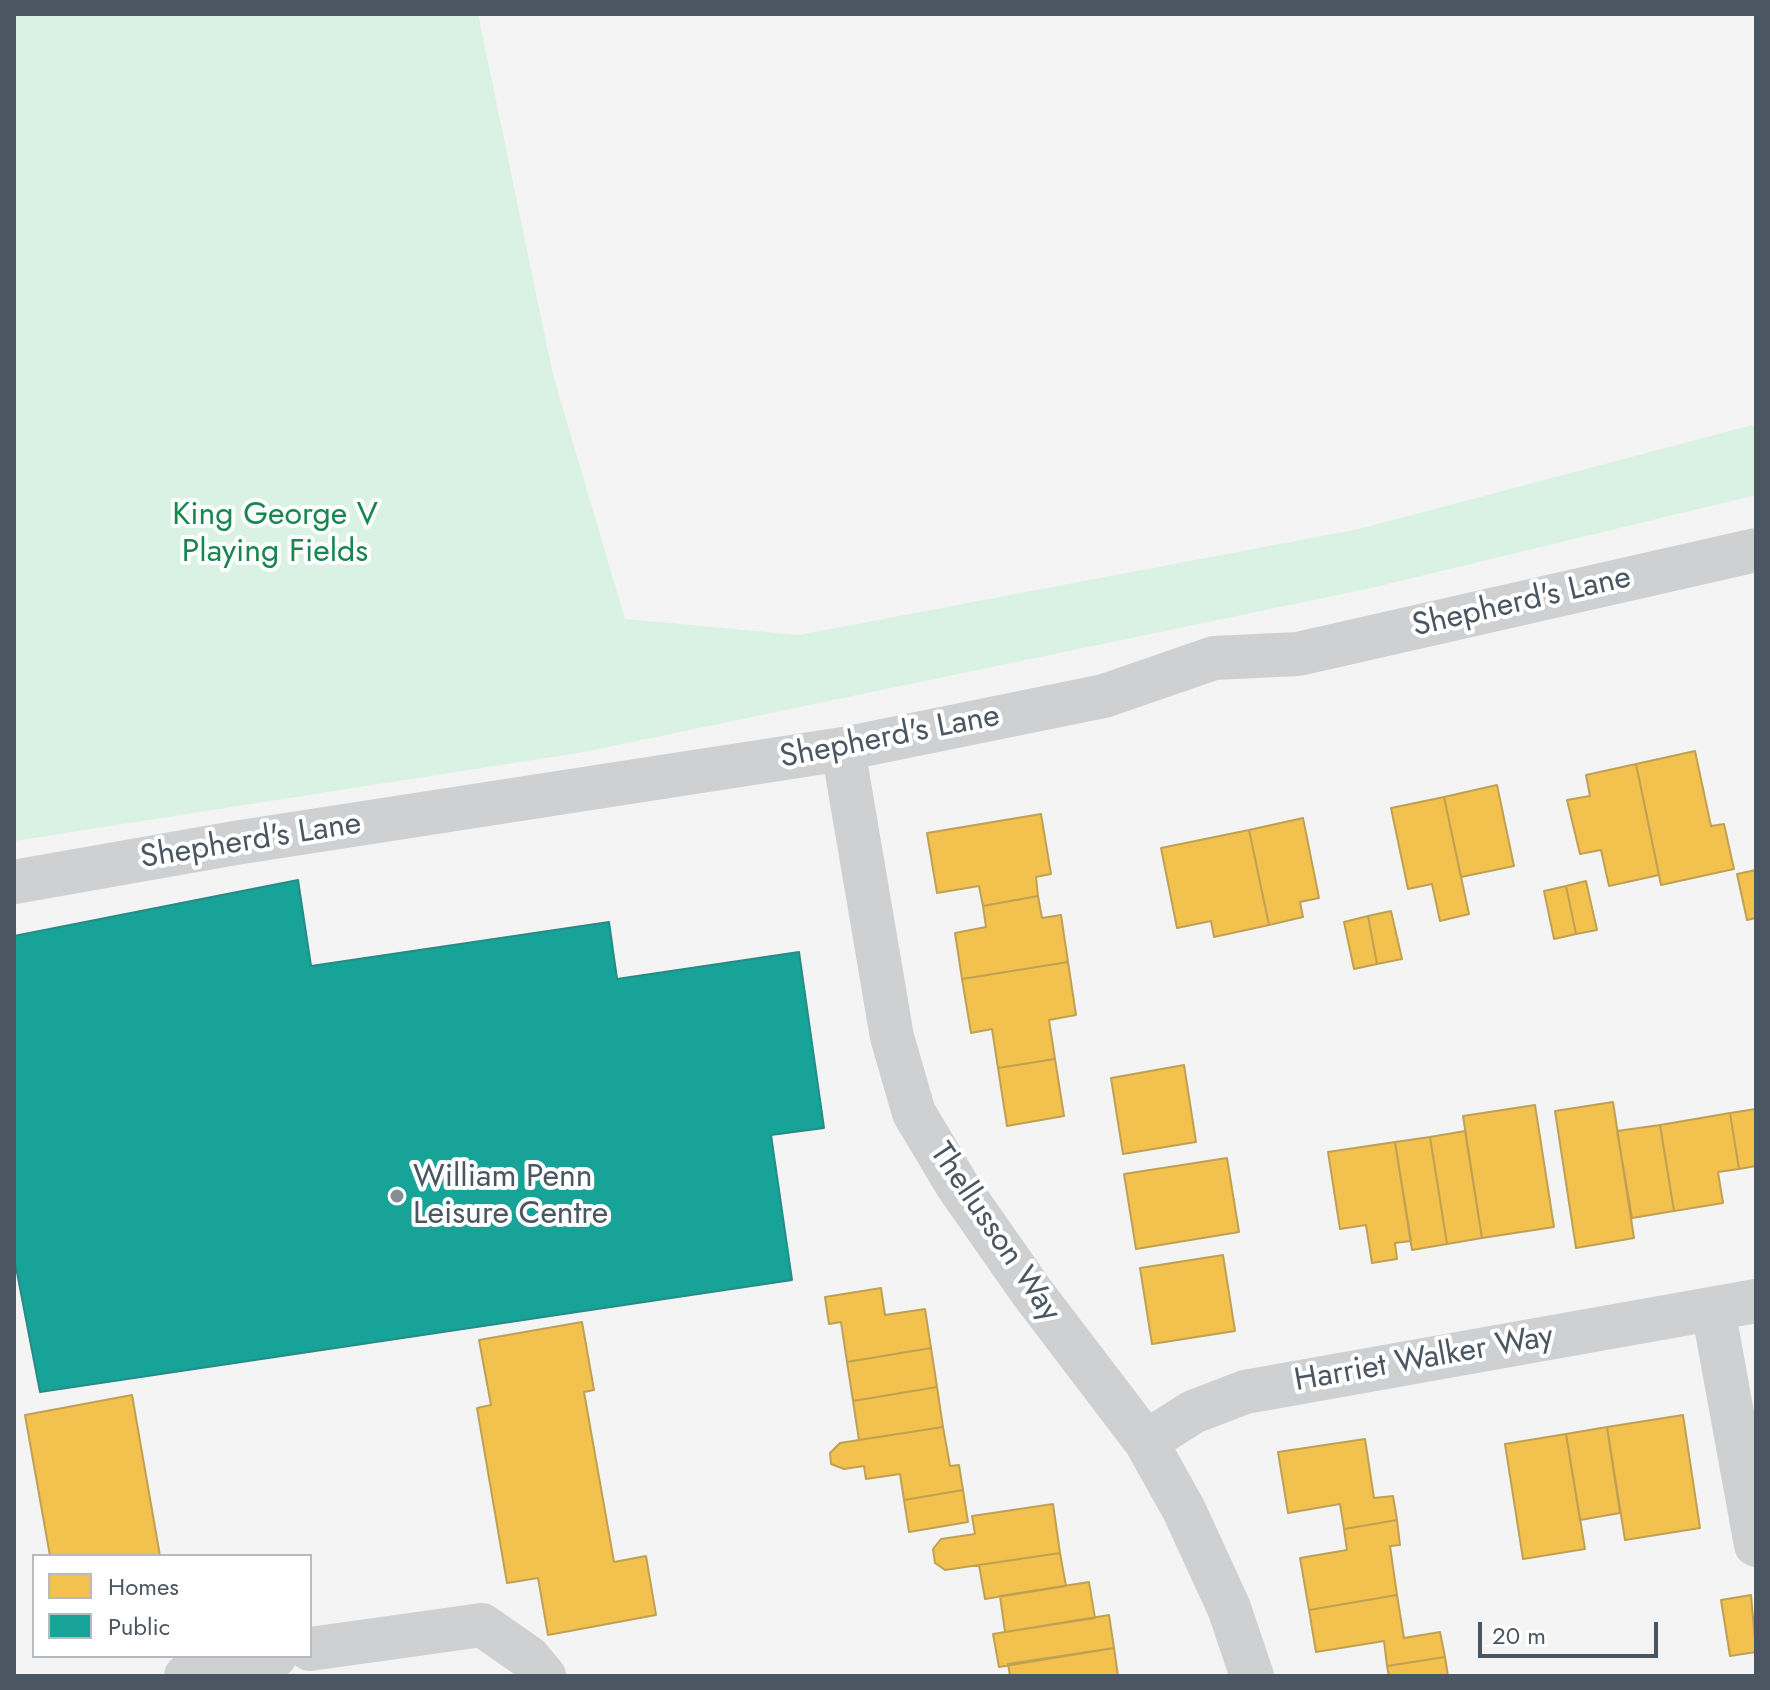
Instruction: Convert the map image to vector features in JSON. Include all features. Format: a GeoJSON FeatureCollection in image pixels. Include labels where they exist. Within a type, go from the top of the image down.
{"type":"FeatureCollection","features":[{"type":"Feature","properties":{"kind":"street","name":"Shepherd's Lane"},"geometry":{"type":"LineString","coordinates":[[14,882],[235,843],[843,749],[1104,696],[1214,658],[1298,654],[1756,550]]}},
{"type":"Feature","properties":{"kind":"street","name":"Thellusson Way"},"geometry":{"type":"LineString","coordinates":[[843,749],[892,1037],[914,1113],[957,1185],[1031,1291],[1146,1442],[1184,1510],[1229,1608],[1252,1676]]}},
{"type":"Feature","properties":{"kind":"street","name":"Harriet Walker Way"},"geometry":{"type":"LineString","coordinates":[[1146,1442],[1193,1412],[1245,1392],[1756,1301]]}},
{"type":"Feature","properties":{"kind":"street"},"geometry":{"type":"LineString","coordinates":[[1713,1309],[1756,1545]]}},
{"type":"Feature","properties":{"kind":"street"},"geometry":{"type":"LineString","coordinates":[[312,1649],[482,1625],[528,1657],[544,1676]]}},
{"type":"Feature","properties":{"kind":"street"},"geometry":{"type":"LineString","coordinates":[[186,1676],[266,1658]]}},
{"type":"Feature","properties":{"kind":"green space","name":"King George V Playing Fields"},"geometry":{"type":"Polygon","coordinates":[[[14,14],[478,14],[553,375],[625,619],[799,635],[1359,529],[1756,424],[1756,495],[1371,588],[584,752],[14,841],[14,14]]]}},
{"type":"Feature","properties":{"kind":"building: Homes"},"geometry":{"type":"Polygon","coordinates":[[[1695,751],[1711,826],[1724,824],[1734,869],[1661,885],[1636,764],[1695,751]]]}},
{"type":"Feature","properties":{"kind":"building: Homes"},"geometry":{"type":"Polygon","coordinates":[[[1636,764],[1659,875],[1609,886],[1601,850],[1580,854],[1567,800],[1590,796],[1586,775],[1636,764]]]}},
{"type":"Feature","properties":{"kind":"building: Homes"},"geometry":{"type":"Polygon","coordinates":[[[1497,785],[1514,866],[1461,877],[1444,797],[1497,785]]]}},
{"type":"Feature","properties":{"kind":"building: Homes"},"geometry":{"type":"Polygon","coordinates":[[[1444,797],[1469,914],[1440,921],[1432,884],[1408,889],[1391,808],[1444,797]]]}},
{"type":"Feature","properties":{"kind":"building: Homes"},"geometry":{"type":"Polygon","coordinates":[[[1041,814],[1051,874],[1036,877],[1038,896],[983,906],[979,886],[937,893],[927,833],[1041,814]]]}},
{"type":"Feature","properties":{"kind":"building: Homes"},"geometry":{"type":"Polygon","coordinates":[[[1303,818],[1319,898],[1300,902],[1303,917],[1269,925],[1249,830],[1303,818]]]}},
{"type":"Feature","properties":{"kind":"building: Homes"},"geometry":{"type":"Polygon","coordinates":[[[1249,830],[1269,925],[1214,937],[1211,921],[1177,928],[1161,848],[1249,830]]]}},
{"type":"Feature","properties":{"kind":"building: Homes"},"geometry":{"type":"Polygon","coordinates":[[[1756,870],[1756,918],[1747,920],[1737,874],[1756,870]]]}},
{"type":"Feature","properties":{"kind":"building: Homes"},"geometry":{"type":"Polygon","coordinates":[[[1586,881],[1597,930],[1576,934],[1566,886],[1586,881]]]}},
{"type":"Feature","properties":{"kind":"building: Homes"},"geometry":{"type":"Polygon","coordinates":[[[1566,886],[1576,934],[1554,939],[1544,891],[1566,886]]]}},
{"type":"Feature","properties":{"kind":"building: Homes"},"geometry":{"type":"Polygon","coordinates":[[[1038,896],[1042,918],[1061,915],[1068,962],[962,979],[955,933],[986,927],[983,906],[1038,896]]]}},
{"type":"Feature","properties":{"kind":"building: Homes"},"geometry":{"type":"Polygon","coordinates":[[[1391,911],[1402,959],[1377,964],[1368,916],[1391,911]]]}},
{"type":"Feature","properties":{"kind":"building: Homes"},"geometry":{"type":"Polygon","coordinates":[[[1368,916],[1377,964],[1354,969],[1344,922],[1368,916]]]}},
{"type":"Feature","properties":{"kind":"building: Homes"},"geometry":{"type":"Polygon","coordinates":[[[1068,962],[1076,1015],[1049,1020],[1055,1059],[998,1068],[992,1029],[971,1033],[962,979],[1068,962]]]}},
{"type":"Feature","properties":{"kind":"building: Homes"},"geometry":{"type":"Polygon","coordinates":[[[1055,1059],[1064,1116],[1007,1126],[998,1068],[1055,1059]]]}},
{"type":"Feature","properties":{"kind":"building: Homes"},"geometry":{"type":"Polygon","coordinates":[[[1184,1065],[1196,1142],[1123,1154],[1111,1078],[1184,1065]]]}},
{"type":"Feature","properties":{"kind":"building: Homes"},"geometry":{"type":"Polygon","coordinates":[[[1613,1102],[1634,1238],[1576,1248],[1555,1111],[1613,1102]]]}},
{"type":"Feature","properties":{"kind":"building: Homes"},"geometry":{"type":"Polygon","coordinates":[[[1535,1105],[1554,1227],[1482,1238],[1463,1116],[1535,1105]]]}},
{"type":"Feature","properties":{"kind":"building: Homes"},"geometry":{"type":"Polygon","coordinates":[[[1756,1109],[1756,1166],[1739,1169],[1730,1113],[1756,1109]]]}},
{"type":"Feature","properties":{"kind":"building: Homes"},"geometry":{"type":"Polygon","coordinates":[[[1730,1113],[1739,1169],[1718,1172],[1723,1203],[1674,1211],[1660,1125],[1730,1113]]]}},
{"type":"Feature","properties":{"kind":"building: Homes"},"geometry":{"type":"Polygon","coordinates":[[[1660,1125],[1674,1211],[1632,1218],[1617,1131],[1660,1125]]]}},
{"type":"Feature","properties":{"kind":"building: Homes"},"geometry":{"type":"Polygon","coordinates":[[[1465,1131],[1482,1238],[1447,1244],[1430,1137],[1465,1131]]]}},
{"type":"Feature","properties":{"kind":"building: Homes"},"geometry":{"type":"Polygon","coordinates":[[[1430,1137],[1447,1244],[1412,1250],[1395,1142],[1430,1137]]]}},
{"type":"Feature","properties":{"kind":"building: Homes"},"geometry":{"type":"Polygon","coordinates":[[[1395,1142],[1411,1241],[1395,1243],[1397,1259],[1372,1263],[1366,1225],[1340,1229],[1328,1152],[1395,1142]]]}},
{"type":"Feature","properties":{"kind":"building: Homes"},"geometry":{"type":"Polygon","coordinates":[[[1227,1158],[1239,1232],[1136,1249],[1124,1174],[1227,1158]]]}},
{"type":"Feature","properties":{"kind":"building: Homes"},"geometry":{"type":"Polygon","coordinates":[[[1223,1255],[1235,1331],[1152,1344],[1140,1268],[1223,1255]]]}},
{"type":"Feature","properties":{"kind":"building: Homes"},"geometry":{"type":"Polygon","coordinates":[[[881,1288],[885,1315],[925,1309],[931,1348],[847,1362],[841,1322],[829,1324],[825,1297],[881,1288]]]}},
{"type":"Feature","properties":{"kind":"building: Homes"},"geometry":{"type":"Polygon","coordinates":[[[582,1322],[594,1390],[584,1392],[614,1562],[646,1556],[656,1615],[548,1635],[538,1578],[507,1583],[477,1408],[491,1405],[479,1340],[582,1322]]]}},
{"type":"Feature","properties":{"kind":"building: Homes"},"geometry":{"type":"Polygon","coordinates":[[[931,1348],[937,1387],[853,1401],[847,1362],[931,1348]]]}},
{"type":"Feature","properties":{"kind":"building: Homes"},"geometry":{"type":"Polygon","coordinates":[[[937,1387],[943,1427],[859,1440],[853,1401],[937,1387]]]}},
{"type":"Feature","properties":{"kind":"building: Homes"},"geometry":{"type":"Polygon","coordinates":[[[132,1395],[160,1554],[50,1554],[25,1415],[132,1395]]]}},
{"type":"Feature","properties":{"kind":"building: Homes"},"geometry":{"type":"Polygon","coordinates":[[[1683,1415],[1700,1528],[1625,1540],[1607,1427],[1683,1415]]]}},
{"type":"Feature","properties":{"kind":"building: Homes"},"geometry":{"type":"Polygon","coordinates":[[[943,1427],[950,1466],[959,1465],[963,1490],[904,1500],[900,1474],[866,1479],[864,1466],[844,1469],[831,1464],[830,1453],[840,1443],[943,1427]]]}},
{"type":"Feature","properties":{"kind":"building: Homes"},"geometry":{"type":"Polygon","coordinates":[[[1607,1427],[1620,1513],[1580,1520],[1566,1434],[1607,1427]]]}},
{"type":"Feature","properties":{"kind":"building: Homes"},"geometry":{"type":"Polygon","coordinates":[[[1566,1434],[1585,1549],[1523,1559],[1505,1444],[1566,1434]]]}},
{"type":"Feature","properties":{"kind":"building: Homes"},"geometry":{"type":"Polygon","coordinates":[[[1365,1439],[1374,1498],[1393,1496],[1397,1520],[1344,1529],[1340,1504],[1288,1513],[1278,1452],[1365,1439]]]}},
{"type":"Feature","properties":{"kind":"building: Homes"},"geometry":{"type":"Polygon","coordinates":[[[963,1490],[968,1522],[909,1532],[904,1500],[963,1490]]]}},
{"type":"Feature","properties":{"kind":"building: Homes"},"geometry":{"type":"Polygon","coordinates":[[[1053,1504],[1060,1553],[945,1570],[935,1563],[933,1549],[941,1539],[975,1534],[972,1516],[1053,1504]]]}},
{"type":"Feature","properties":{"kind":"building: Homes"},"geometry":{"type":"Polygon","coordinates":[[[1397,1520],[1400,1545],[1390,1546],[1397,1595],[1309,1610],[1300,1558],[1347,1550],[1344,1529],[1397,1520]]]}},
{"type":"Feature","properties":{"kind":"building: Homes"},"geometry":{"type":"Polygon","coordinates":[[[1060,1553],[1066,1586],[985,1599],[979,1565],[1060,1553]]]}},
{"type":"Feature","properties":{"kind":"building: Homes"},"geometry":{"type":"Polygon","coordinates":[[[1089,1582],[1095,1618],[1005,1632],[1000,1596],[1089,1582]]]}},
{"type":"Feature","properties":{"kind":"building: Homes"},"geometry":{"type":"Polygon","coordinates":[[[1397,1595],[1404,1638],[1440,1632],[1445,1657],[1387,1666],[1384,1641],[1316,1652],[1309,1610],[1397,1595]]]}},
{"type":"Feature","properties":{"kind":"building: Homes"},"geometry":{"type":"Polygon","coordinates":[[[1751,1595],[1756,1652],[1730,1656],[1721,1600],[1751,1595]]]}},
{"type":"Feature","properties":{"kind":"building: Homes"},"geometry":{"type":"Polygon","coordinates":[[[1109,1615],[1114,1648],[999,1667],[993,1634],[1109,1615]]]}},
{"type":"Feature","properties":{"kind":"building: Homes"},"geometry":{"type":"Polygon","coordinates":[[[1114,1648],[1118,1676],[1010,1676],[1008,1664],[1114,1648]]]}},
{"type":"Feature","properties":{"kind":"building: Homes"},"geometry":{"type":"Polygon","coordinates":[[[1445,1657],[1448,1676],[1389,1676],[1387,1666],[1445,1657]]]}},
{"type":"Feature","properties":{"kind":"building: Public","name":"William Penn Leisure Centre"},"geometry":{"type":"Polygon","coordinates":[[[298,880],[311,966],[609,922],[617,979],[799,952],[824,1128],[771,1135],[792,1280],[40,1392],[14,1257],[14,936],[298,880]]]}},
{"type":"Feature","properties":{"kind":"place","name":"William Penn Leisure Centre"},"geometry":{"type":"Point","coordinates":[397,1196]}}]}
